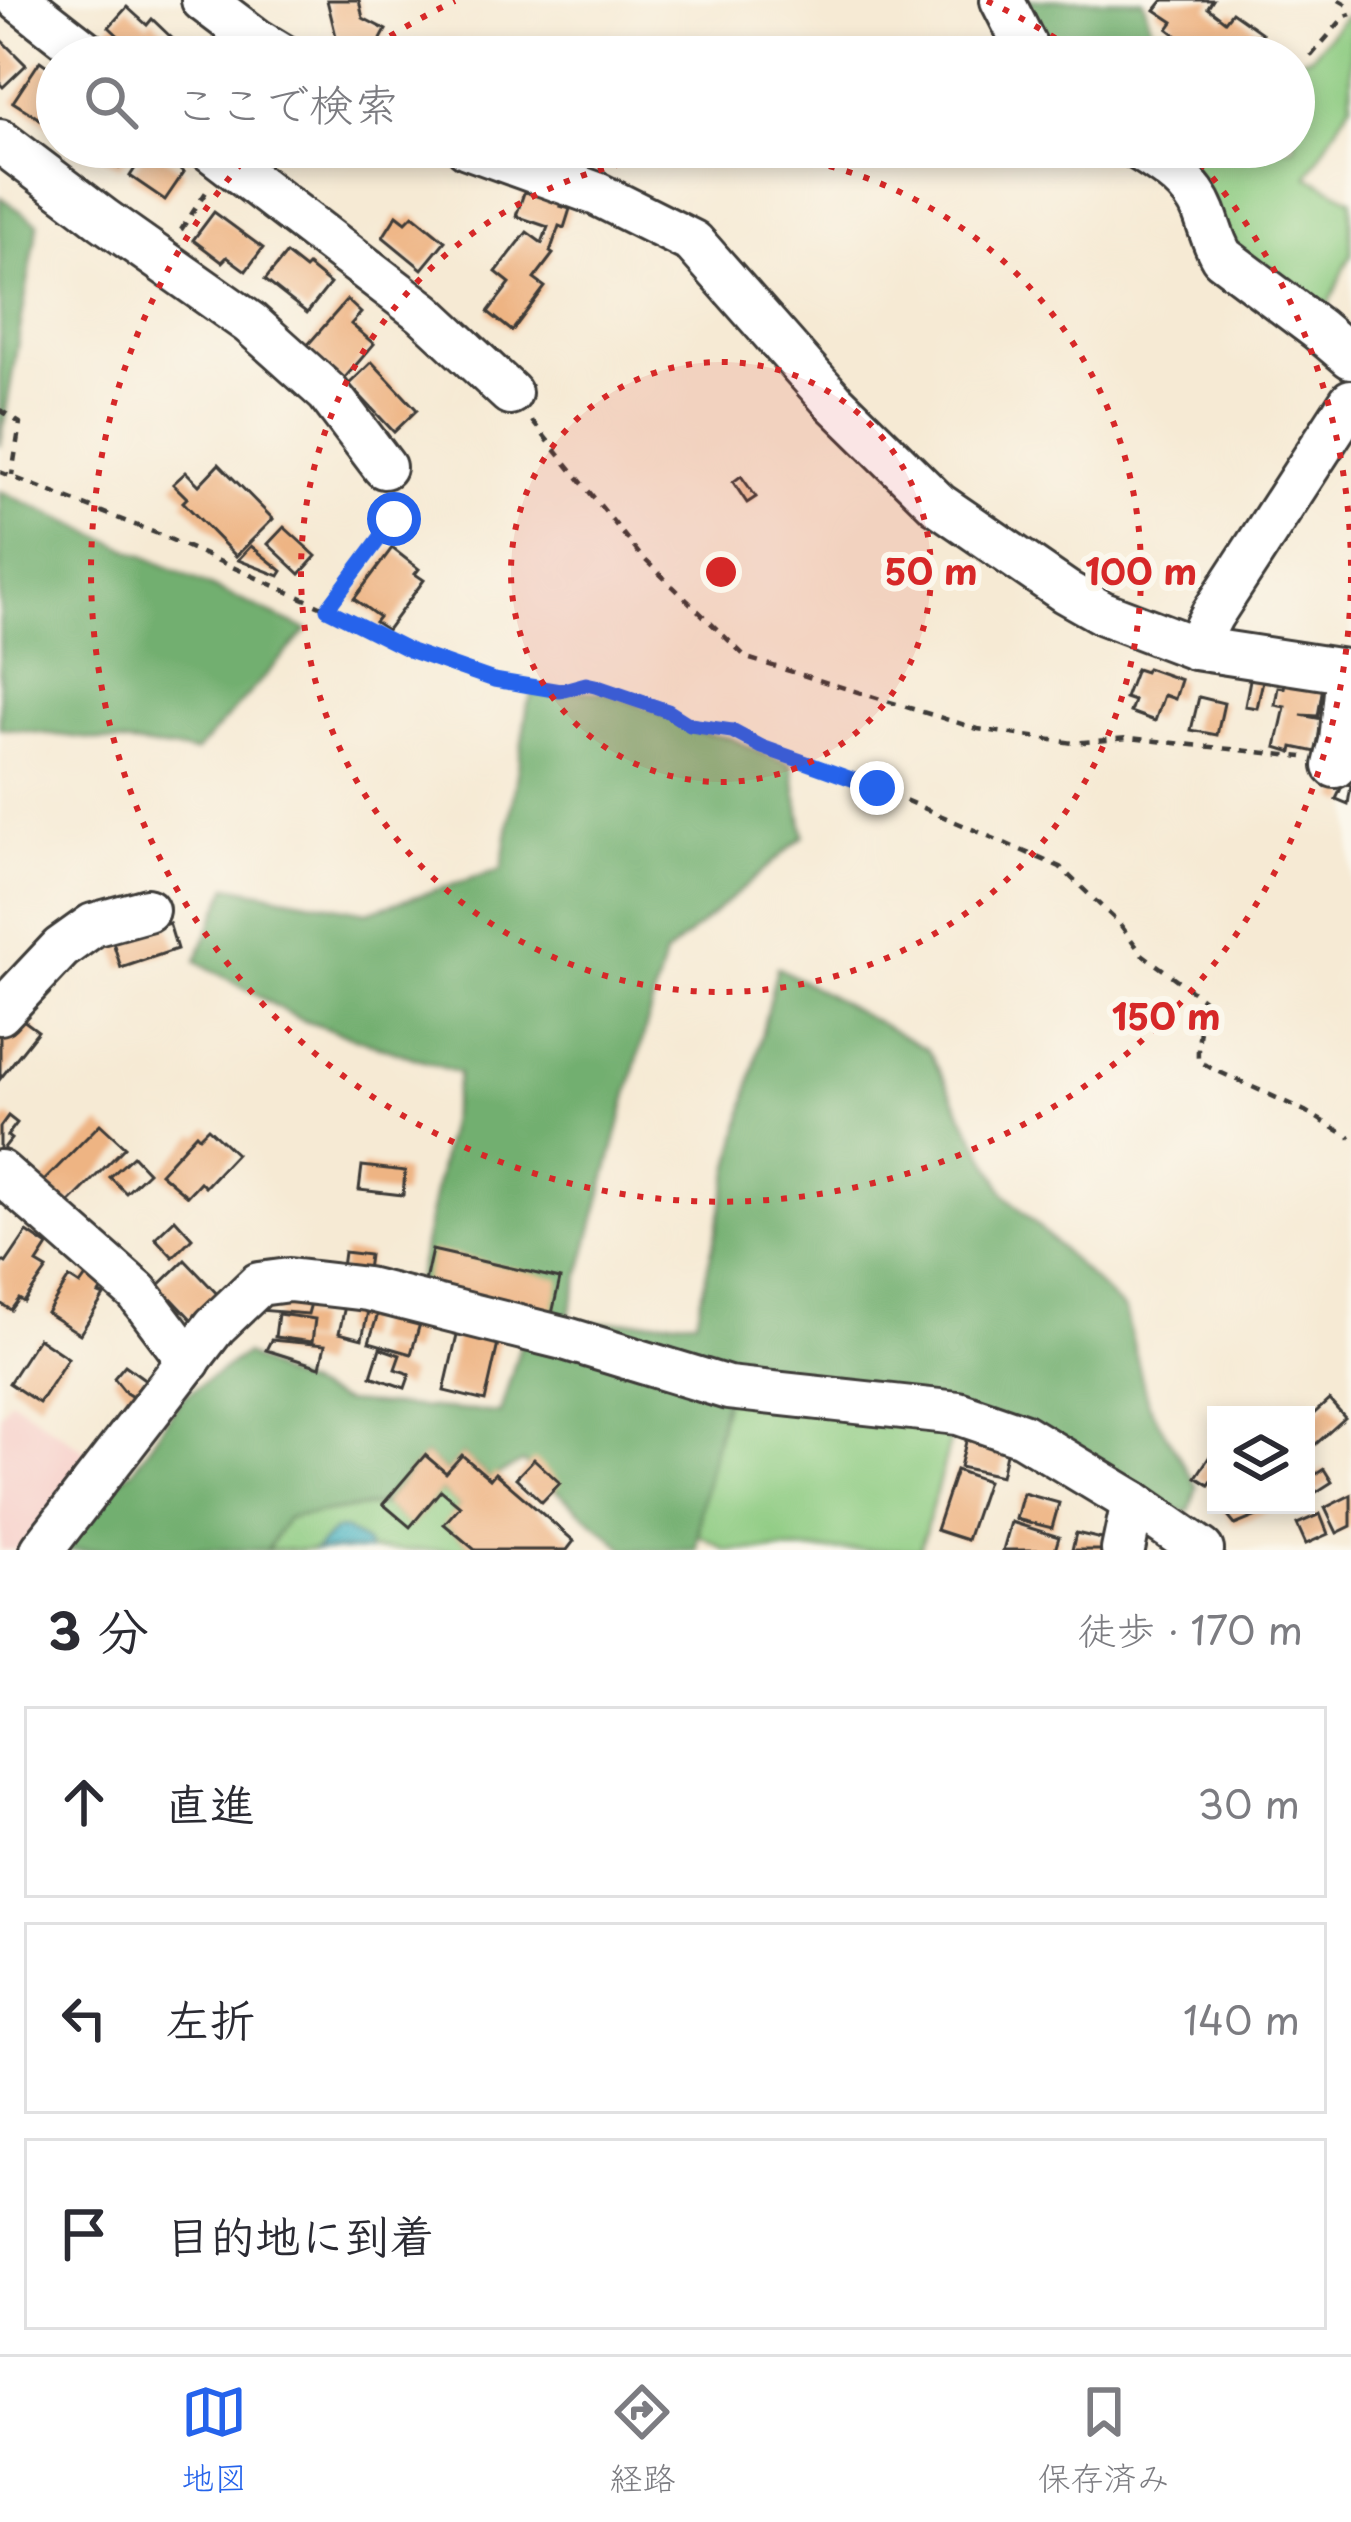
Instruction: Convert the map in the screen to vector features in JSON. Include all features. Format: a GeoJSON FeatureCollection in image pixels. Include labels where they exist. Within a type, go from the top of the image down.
{"type":"FeatureCollection","features":[{"type":"Feature","properties":{"kind":"street"},"geometry":{"type":"LineString","coordinates":[[19,0],[65,36]]}},
{"type":"Feature","properties":{"kind":"street"},"geometry":{"type":"LineString","coordinates":[[203,0],[251,36]]}},
{"type":"Feature","properties":{"kind":"street"},"geometry":{"type":"LineString","coordinates":[[1002,0],[1020,36]]}},
{"type":"Feature","properties":{"kind":"street"},"geometry":{"type":"LineString","coordinates":[[0,141],[36,168]]}},
{"type":"Feature","properties":{"kind":"street"},"geometry":{"type":"LineString","coordinates":[[37,168],[250,322],[328,393],[384,466]]}},
{"type":"Feature","properties":{"kind":"street"},"geometry":{"type":"LineString","coordinates":[[234,168],[424,313],[510,394]]}},
{"type":"Feature","properties":{"kind":"street"},"geometry":{"type":"LineString","coordinates":[[525,168],[597,194],[693,242],[833,401],[938,504],[1066,592],[1102,613],[1196,648],[1350,672],[1335,766]]}},
{"type":"Feature","properties":{"kind":"street"},"geometry":{"type":"LineString","coordinates":[[1171,168],[1202,206],[1222,257],[1351,357]]}},
{"type":"Feature","properties":{"kind":"street"},"geometry":{"type":"LineString","coordinates":[[1196,648],[1212,615],[1351,401]]}},
{"type":"Feature","properties":{"kind":"street"},"geometry":{"type":"LineString","coordinates":[[0,1013],[61,948],[93,925],[147,910]]}},
{"type":"Feature","properties":{"kind":"street"},"geometry":{"type":"LineString","coordinates":[[0,1172],[137,1292],[189,1360]]}},
{"type":"Feature","properties":{"kind":"street"},"geometry":{"type":"LineString","coordinates":[[42,1550],[215,1326],[259,1284],[289,1280],[367,1289],[567,1339],[728,1388],[958,1413],[1022,1435],[1202,1550]]}},
{"type":"Feature","properties":{"kind":"street"},"geometry":{"type":"LineString","coordinates":[[1123,1550],[1133,1502]]}},
{"type":"Feature","properties":{"kind":"path"},"geometry":{"type":"LineString","coordinates":[[1315,51],[1351,10],[1339,0]]}},
{"type":"Feature","properties":{"kind":"path"},"geometry":{"type":"LineString","coordinates":[[161,260],[209,168]]}},
{"type":"Feature","properties":{"kind":"path"},"geometry":{"type":"LineString","coordinates":[[510,394],[640,556],[747,658],[978,729],[1073,743],[1129,738],[1304,757],[1335,766]]}},
{"type":"Feature","properties":{"kind":"path"},"geometry":{"type":"LineString","coordinates":[[0,410],[20,423],[12,475]]}},
{"type":"Feature","properties":{"kind":"path"},"geometry":{"type":"LineString","coordinates":[[327,609],[394,519],[369,494],[384,466]]}},
{"type":"Feature","properties":{"kind":"path"},"geometry":{"type":"LineString","coordinates":[[0,472],[158,534],[411,651],[494,680],[560,691],[595,686],[668,711],[690,725],[732,731],[1060,867],[1119,922],[1142,954],[1202,999],[1198,1060],[1351,1138]]}},
{"type":"Feature","properties":{"kind":"shaded area"},"geometry":{"type":"Polygon","coordinates":[[[10,1399],[107,1466],[42,1550],[0,1550],[0,1415],[10,1399]]]}},
{"type":"Feature","properties":{"kind":"green space"},"geometry":{"type":"Polygon","coordinates":[[[1002,0],[1143,0],[1152,29],[1150,36],[1020,36],[1002,0]]]}},
{"type":"Feature","properties":{"kind":"green space"},"geometry":{"type":"Polygon","coordinates":[[[1345,16],[1351,22],[1351,103],[1315,163],[1315,51],[1345,16]]]}},
{"type":"Feature","properties":{"kind":"green space"},"geometry":{"type":"Polygon","coordinates":[[[1157,168],[1312,168],[1307,176],[1351,199],[1351,254],[1318,329],[1157,168]]]}},
{"type":"Feature","properties":{"kind":"green space"},"geometry":{"type":"Polygon","coordinates":[[[0,197],[38,223],[0,447],[0,197]]]}},
{"type":"Feature","properties":{"kind":"green space"},"geometry":{"type":"Polygon","coordinates":[[[0,491],[307,630],[196,752],[0,728],[0,491]]]}},
{"type":"Feature","properties":{"kind":"green space"},"geometry":{"type":"Polygon","coordinates":[[[605,692],[698,732],[731,738],[792,764],[804,836],[665,955],[567,1324],[696,1319],[777,967],[928,1050],[1006,1195],[1125,1311],[1148,1404],[1197,1487],[1189,1512],[1133,1502],[1018,1434],[727,1388],[701,1508],[697,1550],[626,1550],[523,1462],[490,1479],[462,1455],[446,1473],[425,1455],[383,1504],[287,1518],[267,1550],[47,1550],[84,1505],[133,1470],[182,1398],[245,1354],[280,1375],[344,1402],[500,1413],[525,1329],[415,1290],[459,1073],[299,1019],[196,961],[228,886],[367,912],[502,869],[533,693],[605,692]]]}},
{"type":"Feature","properties":{"kind":"green space"},"geometry":{"type":"Polygon","coordinates":[[[728,1388],[958,1413],[920,1550],[726,1550],[699,1535],[728,1388]]]}},
{"type":"Feature","properties":{"kind":"green space"},"geometry":{"type":"Polygon","coordinates":[[[441,1490],[460,1506],[445,1524],[475,1550],[267,1550],[287,1518],[383,1504],[410,1526],[441,1490]]]}},
{"type":"Feature","properties":{"kind":"water"},"geometry":{"type":"Polygon","coordinates":[[[344,1529],[369,1550],[315,1550],[335,1530],[344,1529]]]}},
{"type":"Feature","properties":{"kind":"building"},"geometry":{"type":"Polygon","coordinates":[[[327,0],[359,0],[363,18],[386,30],[383,36],[336,36],[327,0]]]}},
{"type":"Feature","properties":{"kind":"building"},"geometry":{"type":"Polygon","coordinates":[[[1163,0],[1213,0],[1208,8],[1225,21],[1232,12],[1262,33],[1177,36],[1168,29],[1173,22],[1155,10],[1163,0]]]}},
{"type":"Feature","properties":{"kind":"building"},"geometry":{"type":"Polygon","coordinates":[[[127,7],[147,25],[152,19],[170,36],[119,36],[109,27],[127,7]]]}},
{"type":"Feature","properties":{"kind":"building"},"geometry":{"type":"Polygon","coordinates":[[[0,39],[26,65],[3,87],[0,84],[0,39]]]}},
{"type":"Feature","properties":{"kind":"building"},"geometry":{"type":"Polygon","coordinates":[[[36,67],[36,117],[13,102],[36,67]]]}},
{"type":"Feature","properties":{"kind":"building"},"geometry":{"type":"Polygon","coordinates":[[[135,168],[184,172],[165,200],[130,176],[135,168]]]}},
{"type":"Feature","properties":{"kind":"building"},"geometry":{"type":"Polygon","coordinates":[[[525,190],[570,209],[564,228],[559,226],[553,254],[534,279],[545,287],[512,331],[488,312],[510,283],[496,272],[527,232],[542,243],[548,227],[516,216],[525,190]]]}},
{"type":"Feature","properties":{"kind":"building"},"geometry":{"type":"Polygon","coordinates":[[[214,212],[263,248],[246,271],[227,257],[222,262],[193,240],[214,212]]]}},
{"type":"Feature","properties":{"kind":"building"},"geometry":{"type":"Polygon","coordinates":[[[397,215],[406,222],[413,215],[445,241],[422,269],[383,237],[397,215]]]}},
{"type":"Feature","properties":{"kind":"building"},"geometry":{"type":"Polygon","coordinates":[[[286,254],[330,284],[307,313],[265,280],[286,254]]]}},
{"type":"Feature","properties":{"kind":"building"},"geometry":{"type":"Polygon","coordinates":[[[347,300],[361,313],[351,324],[374,344],[342,381],[305,348],[347,300]]]}},
{"type":"Feature","properties":{"kind":"building"},"geometry":{"type":"Polygon","coordinates":[[[372,362],[417,410],[394,432],[349,384],[372,362]]]}},
{"type":"Feature","properties":{"kind":"building"},"geometry":{"type":"Polygon","coordinates":[[[219,464],[273,519],[236,556],[183,502],[187,498],[173,484],[186,472],[199,485],[219,464]]]}},
{"type":"Feature","properties":{"kind":"building"},"geometry":{"type":"Polygon","coordinates":[[[741,476],[756,497],[747,503],[733,482],[741,476]]]}},
{"type":"Feature","properties":{"kind":"building"},"geometry":{"type":"Polygon","coordinates":[[[284,527],[316,556],[300,574],[268,544],[284,527]]]}},
{"type":"Feature","properties":{"kind":"building"},"geometry":{"type":"Polygon","coordinates":[[[251,546],[282,571],[279,576],[238,560],[251,546]]]}},
{"type":"Feature","properties":{"kind":"building"},"geometry":{"type":"Polygon","coordinates":[[[392,548],[419,569],[415,574],[424,580],[387,630],[375,622],[379,617],[354,599],[392,548]]]}},
{"type":"Feature","properties":{"kind":"building"},"geometry":{"type":"Polygon","coordinates":[[[1147,668],[1181,680],[1175,699],[1164,695],[1155,721],[1130,712],[1134,701],[1125,698],[1136,669],[1145,672],[1147,668]]]}},
{"type":"Feature","properties":{"kind":"building"},"geometry":{"type":"Polygon","coordinates":[[[1252,669],[1265,671],[1257,708],[1245,706],[1252,669]]]}},
{"type":"Feature","properties":{"kind":"building"},"geometry":{"type":"Polygon","coordinates":[[[1287,673],[1324,680],[1318,716],[1301,715],[1322,719],[1316,752],[1276,747],[1285,707],[1275,705],[1287,673]]]}},
{"type":"Feature","properties":{"kind":"building"},"geometry":{"type":"Polygon","coordinates":[[[1199,697],[1224,703],[1217,735],[1191,730],[1199,697]]]}},
{"type":"Feature","properties":{"kind":"building"},"geometry":{"type":"Polygon","coordinates":[[[1344,782],[1351,786],[1348,804],[1336,799],[1344,782]]]}},
{"type":"Feature","properties":{"kind":"building"},"geometry":{"type":"Polygon","coordinates":[[[169,923],[177,949],[121,968],[113,942],[169,923]]]}},
{"type":"Feature","properties":{"kind":"building"},"geometry":{"type":"Polygon","coordinates":[[[11,1011],[38,1031],[0,1079],[0,1025],[11,1011]]]}},
{"type":"Feature","properties":{"kind":"building"},"geometry":{"type":"Polygon","coordinates":[[[8,1116],[17,1123],[0,1153],[0,1127],[8,1116]]]}},
{"type":"Feature","properties":{"kind":"building"},"geometry":{"type":"Polygon","coordinates":[[[100,1124],[125,1147],[66,1206],[42,1183],[100,1124]]]}},
{"type":"Feature","properties":{"kind":"building"},"geometry":{"type":"Polygon","coordinates":[[[208,1128],[236,1154],[205,1187],[200,1182],[187,1196],[160,1173],[196,1134],[199,1137],[208,1128]]]}},
{"type":"Feature","properties":{"kind":"building"},"geometry":{"type":"Polygon","coordinates":[[[133,1156],[148,1172],[126,1193],[110,1177],[133,1156]]]}},
{"type":"Feature","properties":{"kind":"building"},"geometry":{"type":"Polygon","coordinates":[[[362,1166],[405,1171],[403,1195],[359,1190],[362,1166]]]}},
{"type":"Feature","properties":{"kind":"building"},"geometry":{"type":"Polygon","coordinates":[[[175,1219],[192,1238],[173,1257],[155,1238],[175,1219]]]}},
{"type":"Feature","properties":{"kind":"building"},"geometry":{"type":"Polygon","coordinates":[[[27,1232],[48,1246],[37,1263],[47,1269],[24,1302],[19,1299],[11,1310],[0,1303],[0,1266],[27,1232]]]}},
{"type":"Feature","properties":{"kind":"building"},"geometry":{"type":"Polygon","coordinates":[[[432,1250],[560,1279],[552,1314],[424,1286],[432,1250]]]}},
{"type":"Feature","properties":{"kind":"building"},"geometry":{"type":"Polygon","coordinates":[[[344,1252],[369,1255],[366,1278],[341,1275],[344,1252]]]}},
{"type":"Feature","properties":{"kind":"building"},"geometry":{"type":"Polygon","coordinates":[[[185,1260],[221,1298],[195,1323],[172,1299],[166,1305],[153,1291],[185,1260]]]}},
{"type":"Feature","properties":{"kind":"building"},"geometry":{"type":"Polygon","coordinates":[[[90,1271],[107,1281],[99,1294],[104,1296],[80,1334],[47,1313],[69,1278],[80,1285],[90,1271]]]}},
{"type":"Feature","properties":{"kind":"building"},"geometry":{"type":"Polygon","coordinates":[[[264,1294],[313,1296],[308,1314],[258,1310],[264,1294]]]}},
{"type":"Feature","properties":{"kind":"building"},"geometry":{"type":"Polygon","coordinates":[[[381,1304],[422,1317],[411,1354],[369,1342],[381,1304]]]}},
{"type":"Feature","properties":{"kind":"building"},"geometry":{"type":"Polygon","coordinates":[[[345,1306],[368,1311],[362,1339],[339,1333],[345,1306]]]}},
{"type":"Feature","properties":{"kind":"building"},"geometry":{"type":"Polygon","coordinates":[[[278,1314],[315,1319],[312,1342],[275,1337],[278,1314]]]}},
{"type":"Feature","properties":{"kind":"building"},"geometry":{"type":"Polygon","coordinates":[[[459,1326],[500,1335],[485,1401],[444,1391],[459,1326]]]}},
{"type":"Feature","properties":{"kind":"building"},"geometry":{"type":"Polygon","coordinates":[[[38,1338],[68,1358],[39,1403],[9,1383],[38,1338]]]}},
{"type":"Feature","properties":{"kind":"building"},"geometry":{"type":"Polygon","coordinates":[[[271,1340],[325,1345],[320,1367],[266,1350],[271,1340]]]}},
{"type":"Feature","properties":{"kind":"building"},"geometry":{"type":"Polygon","coordinates":[[[380,1348],[400,1355],[395,1369],[410,1374],[405,1388],[371,1376],[380,1348]]]}},
{"type":"Feature","properties":{"kind":"building"},"geometry":{"type":"Polygon","coordinates":[[[125,1365],[150,1383],[139,1401],[114,1378],[125,1365]]]}},
{"type":"Feature","properties":{"kind":"building"},"geometry":{"type":"Polygon","coordinates":[[[1329,1400],[1345,1418],[1315,1445],[1315,1413],[1329,1400]]]}},
{"type":"Feature","properties":{"kind":"building"},"geometry":{"type":"Polygon","coordinates":[[[968,1433],[1007,1449],[1001,1476],[960,1467],[968,1433]]]}},
{"type":"Feature","properties":{"kind":"building"},"geometry":{"type":"Polygon","coordinates":[[[425,1455],[446,1473],[462,1455],[490,1479],[495,1473],[574,1541],[567,1550],[475,1550],[444,1524],[460,1506],[441,1490],[410,1527],[383,1504],[425,1455]]]}},
{"type":"Feature","properties":{"kind":"building"},"geometry":{"type":"Polygon","coordinates":[[[534,1459],[560,1483],[542,1502],[516,1478],[534,1459]]]}},
{"type":"Feature","properties":{"kind":"building"},"geometry":{"type":"Polygon","coordinates":[[[1207,1460],[1207,1484],[1196,1477],[1207,1460]]]}},
{"type":"Feature","properties":{"kind":"building"},"geometry":{"type":"Polygon","coordinates":[[[1324,1469],[1332,1482],[1315,1493],[1315,1475],[1324,1469]]]}},
{"type":"Feature","properties":{"kind":"building"},"geometry":{"type":"Polygon","coordinates":[[[956,1470],[987,1481],[967,1540],[936,1530],[956,1470]]]}},
{"type":"Feature","properties":{"kind":"building"},"geometry":{"type":"Polygon","coordinates":[[[1023,1493],[1059,1503],[1052,1528],[1016,1519],[1023,1493]]]}},
{"type":"Feature","properties":{"kind":"building"},"geometry":{"type":"Polygon","coordinates":[[[1351,1495],[1351,1526],[1337,1533],[1325,1508],[1351,1495]]]}},
{"type":"Feature","properties":{"kind":"building"},"geometry":{"type":"Polygon","coordinates":[[[1226,1514],[1262,1514],[1235,1525],[1226,1514]]]}},
{"type":"Feature","properties":{"kind":"building"},"geometry":{"type":"Polygon","coordinates":[[[1320,1514],[1328,1534],[1306,1544],[1297,1524],[1320,1514]]]}},
{"type":"Feature","properties":{"kind":"building"},"geometry":{"type":"Polygon","coordinates":[[[1011,1522],[1059,1537],[1055,1550],[1003,1550],[1011,1522]]]}},
{"type":"Feature","properties":{"kind":"building"},"geometry":{"type":"Polygon","coordinates":[[[1076,1533],[1106,1540],[1104,1550],[1072,1550],[1076,1533]]]}},
{"type":"Feature","properties":{"kind":"route"},"geometry":{"type":"LineString","coordinates":[[394,519],[327,609],[411,651],[494,680],[560,691],[595,686],[668,711],[690,725],[732,731],[762,747],[877,788]]}}]}
